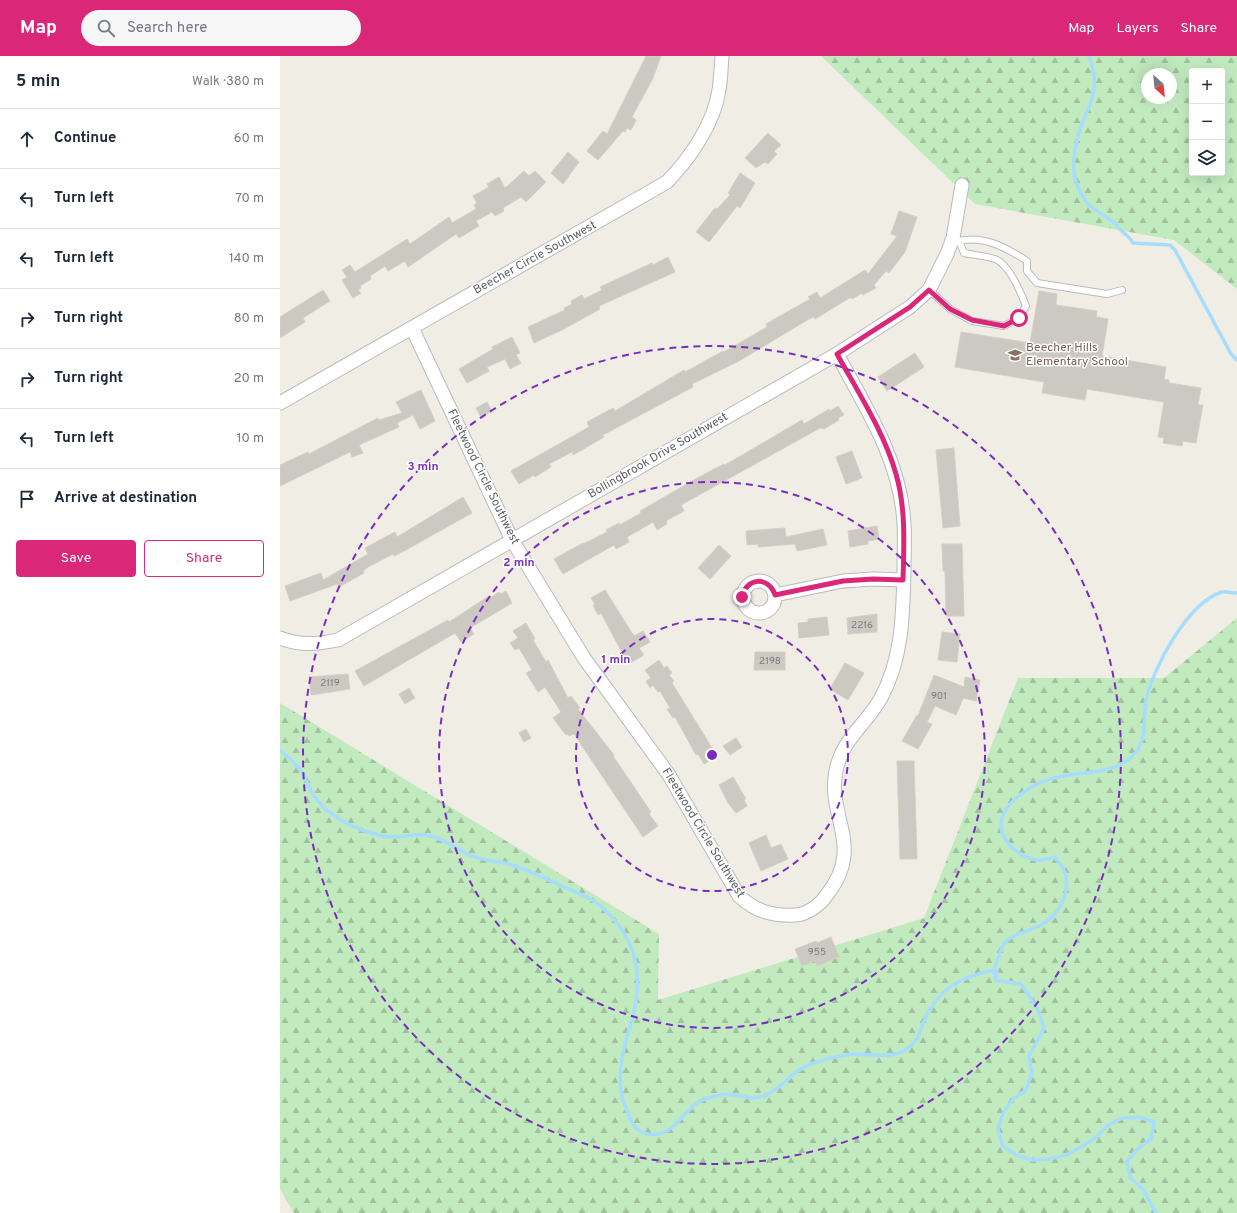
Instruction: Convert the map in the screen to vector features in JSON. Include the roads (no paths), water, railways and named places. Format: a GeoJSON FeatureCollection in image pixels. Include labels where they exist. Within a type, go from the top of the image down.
{"type":"FeatureCollection","features":[{"type":"Feature","properties":{"kind":"street","name":"Beecher Circle Southwest"},"geometry":{"type":"LineString","coordinates":[[280,403],[667,182],[683,165],[705,131],[719,91],[722,56]]}},
{"type":"Feature","properties":{"kind":"street","name":"Bollingbrook Drive Southwest"},"geometry":{"type":"LineString","coordinates":[[280,638],[291,642],[316,645],[338,640],[837,354],[910,307],[929,290],[947,254],[956,240],[962,185]]}},
{"type":"Feature","properties":{"kind":"street","name":"Fleetwood Circle Southwest"},"geometry":{"type":"LineString","coordinates":[[412,328],[512,540],[584,658],[627,714],[669,775],[739,896],[746,903],[762,912],[776,916],[800,915],[821,903],[837,883],[843,868],[846,853],[845,838],[834,800],[835,776],[839,759],[848,741],[880,699],[892,674],[900,643],[904,523],[896,475],[885,444],[837,354]]}},
{"type":"Feature","properties":{"kind":"street"},"geometry":{"type":"LineString","coordinates":[[775,595],[843,581],[873,579],[903,580]]}},
{"type":"Feature","properties":{"kind":"lane"},"geometry":{"type":"LineString","coordinates":[[929,290],[950,309],[972,320],[1004,326],[1019,318],[1026,306],[1020,291],[1009,272],[997,260],[964,253],[956,240],[970,239],[1006,247],[1027,261],[1027,271],[1037,283],[1107,294],[1122,290]]}},
{"type":"Feature","properties":{"kind":"waterway"},"geometry":{"type":"LineString","coordinates":[[1089,56],[1093,68],[1095,85],[1074,154],[1075,179],[1081,194],[1088,204],[1113,222],[1130,238],[1133,243],[1170,245],[1175,250],[1231,354],[1237,360]]}},
{"type":"Feature","properties":{"kind":"waterway"},"geometry":{"type":"LineString","coordinates":[[994,970],[999,953],[1004,944],[1012,937],[1046,922],[1062,904],[1066,889],[1064,871],[1055,857],[1044,860],[1029,858],[1014,850],[1008,844],[1004,837],[1001,821],[1007,808],[1022,794],[1033,786],[1044,781],[1056,777],[1106,770],[1128,760],[1137,751],[1142,740],[1145,707],[1150,688],[1164,655],[1174,638],[1185,622],[1209,598],[1222,592],[1237,593]]}},
{"type":"Feature","properties":{"kind":"waterway"},"geometry":{"type":"LineString","coordinates":[[280,750],[295,763],[302,772],[311,791],[322,805],[329,812],[346,823],[370,833],[387,837],[422,834],[426,835],[437,838],[477,858],[516,866],[587,897],[599,905],[612,918],[623,931],[635,960],[637,976],[635,1009],[622,1055],[620,1084],[624,1103],[631,1122],[644,1133],[658,1134],[664,1132],[699,1102],[711,1097],[720,1095],[734,1095],[752,1098],[764,1096],[777,1089],[804,1067],[816,1062],[856,1054],[889,1055],[901,1052],[911,1046],[916,1040],[929,1011],[935,1001],[943,993],[951,986],[971,976],[994,970]]}},
{"type":"Feature","properties":{"kind":"waterway"},"geometry":{"type":"LineString","coordinates":[[994,970],[993,973],[997,972],[995,980],[1021,984],[1038,1010],[1044,1028],[1029,1056],[1032,1073],[1026,1090],[1013,1099],[1003,1113],[998,1129],[1002,1145],[1016,1155],[1032,1160],[1049,1159],[1066,1155],[1081,1147],[1095,1138],[1107,1126],[1122,1118],[1139,1117],[1154,1122],[1151,1139],[1138,1149],[1127,1161],[1130,1178],[1143,1189],[1156,1213]]}},
{"type":"Feature","properties":{"kind":"place","name":"Beecher Hills Elementary School"},"geometry":{"type":"Point","coordinates":[1015,355]}}]}
